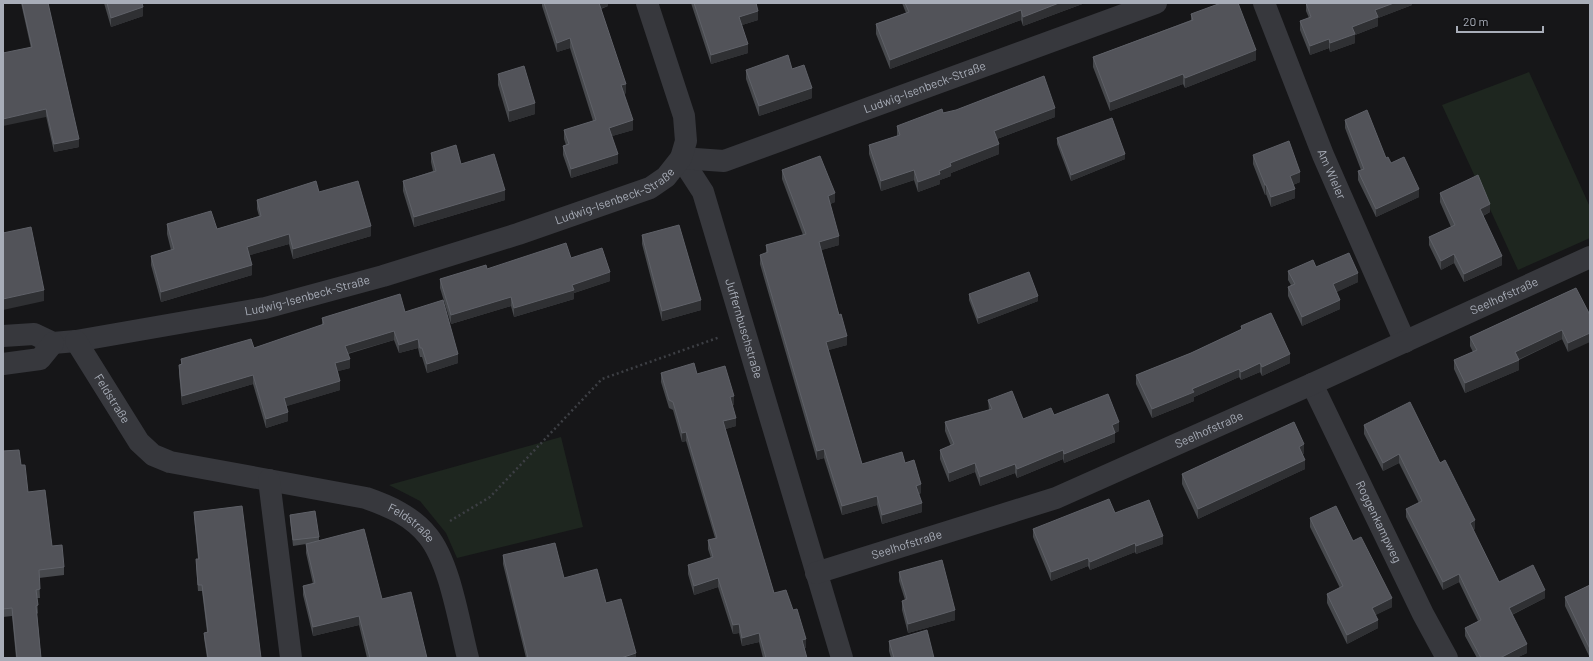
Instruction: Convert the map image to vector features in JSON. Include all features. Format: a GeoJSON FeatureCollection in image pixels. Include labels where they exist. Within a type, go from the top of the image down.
{"type":"FeatureCollection","features":[{"type":"Feature","properties":{"kind":"street"},"geometry":{"type":"LineString","coordinates":[[648,3],[684,116],[686,141],[681,158]]}},
{"type":"Feature","properties":{"kind":"street","name":"Ludwig-Isenbeck-Straße"},"geometry":{"type":"LineString","coordinates":[[3,336],[34,334],[54,343],[76,341],[265,308],[383,276],[518,234],[650,188],[666,177],[681,158],[724,161],[1156,3]]}},
{"type":"Feature","properties":{"kind":"street","name":"Am Wieler"},"geometry":{"type":"LineString","coordinates":[[1264,3],[1323,155],[1405,342]]}},
{"type":"Feature","properties":{"kind":"street","name":"Juffernbuschstraße"},"geometry":{"type":"LineString","coordinates":[[681,158],[703,192],[842,658]]}},
{"type":"Feature","properties":{"kind":"street","name":"Seelhofstraße"},"geometry":{"type":"LineString","coordinates":[[816,573],[1056,498],[1312,384],[1590,257]]}},
{"type":"Feature","properties":{"kind":"street","name":"Feldstraße"},"geometry":{"type":"LineString","coordinates":[[76,341],[139,442],[153,455],[170,462],[366,498],[383,504],[411,520],[428,536],[440,557],[447,575],[468,658]]}},
{"type":"Feature","properties":{"kind":"street"},"geometry":{"type":"LineString","coordinates":[[3,364],[40,359],[54,343]]}},
{"type":"Feature","properties":{"kind":"street","name":"Roggenkampweg"},"geometry":{"type":"LineString","coordinates":[[1312,384],[1422,614],[1447,658]]}},
{"type":"Feature","properties":{"kind":"street"},"geometry":{"type":"LineString","coordinates":[[268,480],[291,658]]}},
{"type":"Feature","properties":{"kind":"path"},"geometry":{"type":"LineString","coordinates":[[428,536],[490,497],[602,379],[744,329]]}},
{"type":"Feature","properties":{"kind":"shaded area"},"geometry":{"type":"Polygon","coordinates":[[[1529,72],[1590,207],[1590,238],[1518,270],[1442,105],[1529,72]]]}},
{"type":"Feature","properties":{"kind":"shaded area"},"geometry":{"type":"Polygon","coordinates":[[[561,437],[583,527],[457,558],[446,533],[420,501],[389,485],[561,437]]]}},
{"type":"Feature","properties":{"kind":"building"},"geometry":{"type":"Polygon","coordinates":[[[22,3],[48,3],[79,139],[54,144],[46,109],[3,119],[3,53],[32,47],[22,3]]]}},
{"type":"Feature","properties":{"kind":"building"},"geometry":{"type":"Polygon","coordinates":[[[107,3],[142,3],[143,7],[111,18],[107,3]]]}},
{"type":"Feature","properties":{"kind":"building"},"geometry":{"type":"Polygon","coordinates":[[[544,3],[599,3],[626,84],[621,85],[633,120],[609,128],[618,154],[571,169],[563,146],[569,144],[564,130],[596,120],[570,38],[557,43],[544,3]]]}},
{"type":"Feature","properties":{"kind":"building"},"geometry":{"type":"Polygon","coordinates":[[[694,3],[756,3],[758,11],[739,17],[748,44],[711,55],[694,3]]]}},
{"type":"Feature","properties":{"kind":"building"},"geometry":{"type":"Polygon","coordinates":[[[905,3],[1059,3],[1023,17],[1021,10],[890,60],[876,24],[909,12],[905,3]]]}},
{"type":"Feature","properties":{"kind":"building"},"geometry":{"type":"Polygon","coordinates":[[[1221,3],[1238,3],[1256,50],[1185,78],[1183,74],[1110,102],[1093,57],[1193,20],[1191,14],[1221,3]]]}},
{"type":"Feature","properties":{"kind":"building"},"geometry":{"type":"Polygon","coordinates":[[[1306,3],[1394,3],[1375,10],[1378,17],[1352,27],[1355,34],[1330,43],[1329,39],[1310,46],[1300,21],[1311,17],[1306,3]]]}},
{"type":"Feature","properties":{"kind":"building"},"geometry":{"type":"Polygon","coordinates":[[[788,55],[792,69],[804,65],[812,88],[759,106],[746,70],[788,55]]]}},
{"type":"Feature","properties":{"kind":"building"},"geometry":{"type":"Polygon","coordinates":[[[524,66],[535,103],[509,111],[498,74],[524,66]]]}},
{"type":"Feature","properties":{"kind":"building"},"geometry":{"type":"Polygon","coordinates":[[[1044,76],[1055,108],[994,131],[999,144],[950,163],[951,166],[939,171],[940,174],[918,182],[914,170],[881,181],[869,145],[900,135],[897,126],[942,109],[943,113],[956,110],[1044,76]]]}},
{"type":"Feature","properties":{"kind":"building"},"geometry":{"type":"Polygon","coordinates":[[[1367,110],[1386,158],[1388,157],[1391,163],[1404,157],[1419,189],[1376,209],[1358,171],[1364,169],[1345,120],[1367,110]]]}},
{"type":"Feature","properties":{"kind":"building"},"geometry":{"type":"Polygon","coordinates":[[[1112,118],[1125,154],[1071,175],[1057,138],[1112,118]]]}},
{"type":"Feature","properties":{"kind":"building"},"geometry":{"type":"Polygon","coordinates":[[[1289,141],[1300,172],[1290,176],[1295,189],[1271,197],[1253,155],[1289,141]]]}},
{"type":"Feature","properties":{"kind":"building"},"geometry":{"type":"Polygon","coordinates":[[[456,145],[461,164],[494,154],[505,190],[414,217],[403,181],[436,171],[431,153],[456,145]]]}},
{"type":"Feature","properties":{"kind":"building"},"geometry":{"type":"Polygon","coordinates":[[[820,156],[835,193],[828,196],[839,236],[819,242],[839,315],[841,314],[847,336],[826,342],[862,464],[902,452],[905,463],[914,460],[921,484],[916,486],[922,503],[882,515],[877,496],[842,506],[824,449],[817,451],[760,255],[768,252],[766,245],[806,234],[782,170],[820,156]]]}},
{"type":"Feature","properties":{"kind":"building"},"geometry":{"type":"Polygon","coordinates":[[[1478,175],[1490,204],[1480,209],[1502,256],[1464,274],[1454,254],[1441,261],[1429,237],[1455,225],[1440,193],[1478,175]]]}},
{"type":"Feature","properties":{"kind":"building"},"geometry":{"type":"Polygon","coordinates":[[[316,181],[319,192],[358,181],[371,226],[293,249],[289,234],[247,247],[252,265],[161,292],[151,256],[174,249],[167,224],[211,211],[217,229],[261,216],[257,200],[316,181]]]}},
{"type":"Feature","properties":{"kind":"building"},"geometry":{"type":"Polygon","coordinates":[[[679,225],[701,300],[662,311],[642,235],[679,225]]]}},
{"type":"Feature","properties":{"kind":"building"},"geometry":{"type":"Polygon","coordinates":[[[31,227],[44,290],[3,299],[3,233],[31,227]]]}},
{"type":"Feature","properties":{"kind":"building"},"geometry":{"type":"Polygon","coordinates":[[[566,243],[571,258],[602,248],[610,272],[572,285],[574,290],[514,308],[511,297],[451,315],[440,279],[486,265],[487,269],[566,243]]]}},
{"type":"Feature","properties":{"kind":"building"},"geometry":{"type":"Polygon","coordinates":[[[1349,253],[1358,273],[1333,284],[1340,300],[1302,317],[1288,287],[1295,284],[1288,271],[1313,260],[1316,267],[1349,253]]]}},
{"type":"Feature","properties":{"kind":"building"},"geometry":{"type":"Polygon","coordinates":[[[1029,272],[1038,296],[978,318],[969,294],[1029,272]]]}},
{"type":"Feature","properties":{"kind":"building"},"geometry":{"type":"Polygon","coordinates":[[[1576,288],[1590,315],[1590,333],[1568,343],[1562,330],[1515,352],[1519,360],[1465,383],[1454,360],[1477,350],[1470,337],[1576,288]]]}},
{"type":"Feature","properties":{"kind":"building"},"geometry":{"type":"Polygon","coordinates":[[[400,294],[405,312],[443,300],[458,354],[427,364],[418,339],[399,345],[394,331],[345,346],[350,359],[335,363],[340,381],[284,398],[288,412],[266,419],[253,375],[182,396],[179,365],[182,364],[181,359],[251,339],[254,348],[324,324],[322,318],[400,294]]]}},
{"type":"Feature","properties":{"kind":"building"},"geometry":{"type":"Polygon","coordinates":[[[1271,313],[1290,354],[1262,367],[1260,363],[1241,372],[1239,369],[1192,389],[1194,392],[1152,409],[1136,375],[1191,353],[1242,329],[1241,326],[1271,313]]]}},
{"type":"Feature","properties":{"kind":"building"},"geometry":{"type":"Polygon","coordinates":[[[694,363],[697,374],[725,366],[734,396],[730,397],[736,418],[723,421],[774,593],[786,590],[793,610],[797,609],[806,639],[802,640],[807,658],[766,658],[759,633],[742,638],[739,624],[733,625],[718,578],[694,586],[688,565],[713,557],[708,540],[717,538],[686,432],[682,433],[673,402],[669,400],[661,373],[694,363]]]}},
{"type":"Feature","properties":{"kind":"building"},"geometry":{"type":"Polygon","coordinates":[[[1012,391],[1023,419],[1051,408],[1054,415],[1108,394],[1119,422],[1112,425],[1115,433],[1064,454],[1063,450],[1017,469],[1015,464],[980,477],[975,463],[949,473],[940,450],[954,444],[945,422],[992,409],[988,400],[1012,391]]]}},
{"type":"Feature","properties":{"kind":"building"},"geometry":{"type":"Polygon","coordinates":[[[1410,402],[1440,463],[1445,460],[1475,520],[1470,523],[1499,582],[1533,565],[1545,590],[1509,608],[1527,644],[1500,658],[1481,658],[1465,628],[1481,620],[1459,574],[1443,582],[1406,509],[1422,501],[1399,454],[1383,463],[1364,425],[1410,402]]]}},
{"type":"Feature","properties":{"kind":"building"},"geometry":{"type":"Polygon","coordinates":[[[1294,422],[1304,444],[1299,447],[1305,460],[1198,509],[1182,474],[1294,422]]]}},
{"type":"Feature","properties":{"kind":"building"},"geometry":{"type":"Polygon","coordinates":[[[19,450],[21,465],[25,465],[28,492],[45,490],[52,546],[62,545],[64,567],[39,570],[40,589],[36,590],[38,605],[36,606],[41,658],[17,658],[12,608],[3,609],[3,451],[19,450]]]}},
{"type":"Feature","properties":{"kind":"building"},"geometry":{"type":"Polygon","coordinates":[[[1109,499],[1115,513],[1149,500],[1163,536],[1136,546],[1135,543],[1090,562],[1088,558],[1051,572],[1033,529],[1109,499]]]}},
{"type":"Feature","properties":{"kind":"building"},"geometry":{"type":"Polygon","coordinates":[[[242,506],[261,658],[208,658],[204,633],[208,632],[202,585],[198,585],[196,559],[199,559],[194,512],[242,506]]]}},
{"type":"Feature","properties":{"kind":"building"},"geometry":{"type":"Polygon","coordinates":[[[1336,506],[1353,541],[1361,537],[1392,598],[1372,608],[1378,620],[1347,635],[1327,594],[1343,586],[1310,518],[1336,506]]]}},
{"type":"Feature","properties":{"kind":"building"},"geometry":{"type":"Polygon","coordinates":[[[315,511],[319,537],[293,540],[290,515],[315,511]]]}},
{"type":"Feature","properties":{"kind":"building"},"geometry":{"type":"Polygon","coordinates":[[[364,529],[382,599],[411,592],[427,658],[370,658],[359,616],[313,627],[303,586],[315,583],[306,544],[364,529]]]}},
{"type":"Feature","properties":{"kind":"building"},"geometry":{"type":"Polygon","coordinates":[[[555,543],[564,578],[597,569],[606,603],[621,599],[636,653],[621,658],[528,658],[503,555],[555,543]]]}},
{"type":"Feature","properties":{"kind":"building"},"geometry":{"type":"Polygon","coordinates":[[[942,560],[955,610],[908,624],[902,601],[907,599],[899,572],[942,560]]]}},
{"type":"Feature","properties":{"kind":"building"},"geometry":{"type":"Polygon","coordinates":[[[1590,585],[1590,649],[1565,597],[1590,585]]]}},
{"type":"Feature","properties":{"kind":"building"},"geometry":{"type":"Polygon","coordinates":[[[927,630],[934,658],[894,658],[889,641],[927,630]]]}}]}
